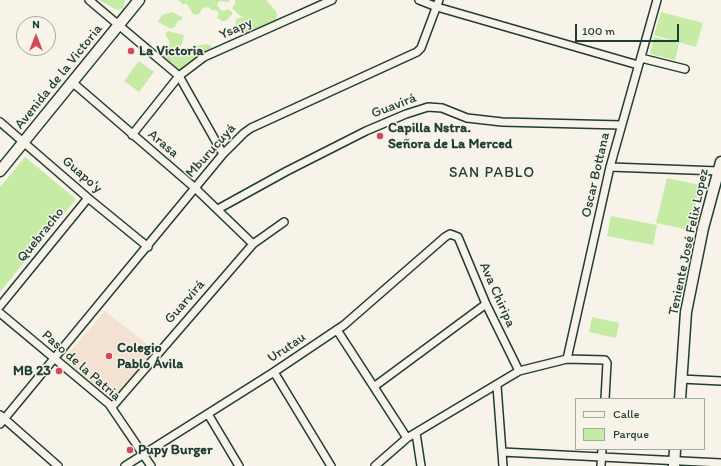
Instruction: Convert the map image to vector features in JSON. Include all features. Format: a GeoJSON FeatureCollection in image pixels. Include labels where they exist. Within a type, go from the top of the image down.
{"type":"FeatureCollection","features":[{"type":"Feature","properties":{"kind":"main road","name":"Avenida de la Victoria"},"geometry":{"type":"LineString","coordinates":[[0,171],[139,0]]}},
{"type":"Feature","properties":{"kind":"main road","name":"Teniente José Felix Lopez"},"geometry":{"type":"LineString","coordinates":[[680,398],[686,312],[704,228],[720,167]]}},
{"type":"Feature","properties":{"kind":"main road"},"geometry":{"type":"LineString","coordinates":[[674,463],[676,450]]}},
{"type":"Feature","properties":{"kind":"street"},"geometry":{"type":"LineString","coordinates":[[89,0],[120,24],[179,76],[222,154]]}},
{"type":"Feature","properties":{"kind":"street","name":"Ysapy"},"geometry":{"type":"LineString","coordinates":[[132,135],[179,76],[204,57],[332,0]]}},
{"type":"Feature","properties":{"kind":"street"},"geometry":{"type":"LineString","coordinates":[[419,0],[640,61],[685,69]]}},
{"type":"Feature","properties":{"kind":"street","name":"Oscar Bottana"},"geometry":{"type":"LineString","coordinates":[[567,358],[610,167],[657,0]]}},
{"type":"Feature","properties":{"kind":"street","name":"Mburucuyá"},"geometry":{"type":"LineString","coordinates":[[1,419],[54,360],[148,247],[222,154],[251,128],[417,52],[421,48],[438,4]]}},
{"type":"Feature","properties":{"kind":"street","name":"Arasa"},"geometry":{"type":"LineString","coordinates":[[72,82],[195,188],[253,244]]}},
{"type":"Feature","properties":{"kind":"street","name":"Guavirá"},"geometry":{"type":"LineString","coordinates":[[218,209],[366,130],[428,107],[442,108],[467,118],[502,122],[621,125]]}},
{"type":"Feature","properties":{"kind":"street","name":"Guapo'y"},"geometry":{"type":"LineString","coordinates":[[0,122],[88,198],[148,247]]}},
{"type":"Feature","properties":{"kind":"street"},"geometry":{"type":"LineString","coordinates":[[610,167],[720,167]]}},
{"type":"Feature","properties":{"kind":"street","name":"Quebracho"},"geometry":{"type":"LineString","coordinates":[[0,306],[88,198]]}},
{"type":"Feature","properties":{"kind":"street","name":"Guarvirá"},"geometry":{"type":"LineString","coordinates":[[112,407],[253,244],[284,222]]}},
{"type":"Feature","properties":{"kind":"street","name":"Ava Chiripa"},"geometry":{"type":"LineString","coordinates":[[450,234],[458,237],[486,304],[519,371]]}},
{"type":"Feature","properties":{"kind":"street","name":"Urutau"},"geometry":{"type":"LineString","coordinates":[[126,466],[338,330],[450,234]]}},
{"type":"Feature","properties":{"kind":"street"},"geometry":{"type":"LineString","coordinates":[[375,386],[486,304]]}},
{"type":"Feature","properties":{"kind":"street","name":"Paso de la Patria"},"geometry":{"type":"LineString","coordinates":[[0,313],[54,360],[112,407],[151,466]]}},
{"type":"Feature","properties":{"kind":"street"},"geometry":{"type":"LineString","coordinates":[[338,330],[407,438]]}},
{"type":"Feature","properties":{"kind":"street"},"geometry":{"type":"LineString","coordinates":[[375,466],[407,438],[497,386],[519,371],[567,358],[605,360],[607,363],[605,398]]}},
{"type":"Feature","properties":{"kind":"street"},"geometry":{"type":"LineString","coordinates":[[274,372],[331,466]]}},
{"type":"Feature","properties":{"kind":"street"},"geometry":{"type":"LineString","coordinates":[[681,379],[721,381]]}},
{"type":"Feature","properties":{"kind":"street"},"geometry":{"type":"LineString","coordinates":[[497,386],[503,466]]}},
{"type":"Feature","properties":{"kind":"street"},"geometry":{"type":"LineString","coordinates":[[208,414],[239,466]]}},
{"type":"Feature","properties":{"kind":"street"},"geometry":{"type":"LineString","coordinates":[[1,419],[58,466]]}},
{"type":"Feature","properties":{"kind":"street"},"geometry":{"type":"LineString","coordinates":[[416,433],[420,466]]}},
{"type":"Feature","properties":{"kind":"street"},"geometry":{"type":"LineString","coordinates":[[601,466],[602,450]]}},
{"type":"Feature","properties":{"kind":"street"},"geometry":{"type":"LineString","coordinates":[[502,452],[601,457],[674,463],[721,463]]}},
{"type":"Feature","properties":{"kind":"shaded area","name":"Colegio Pablo Ávila"},"geometry":{"type":"Polygon","coordinates":[[[105,311],[157,352],[113,403],[62,361],[105,311]]]}},
{"type":"Feature","properties":{"kind":"green space"},"geometry":{"type":"Polygon","coordinates":[[[99,0],[125,0],[123,9],[117,10],[99,0]]]}},
{"type":"Feature","properties":{"kind":"green space"},"geometry":{"type":"Polygon","coordinates":[[[179,0],[230,0],[228,2],[219,1],[217,5],[221,10],[224,11],[228,9],[233,13],[226,21],[222,21],[217,18],[219,13],[216,10],[211,10],[209,7],[203,8],[198,15],[193,14],[187,4],[182,4],[179,0]]]}},
{"type":"Feature","properties":{"kind":"green space"},"geometry":{"type":"Polygon","coordinates":[[[235,0],[266,0],[276,11],[277,16],[275,22],[250,35],[243,34],[241,30],[235,29],[236,19],[245,17],[240,16],[232,8],[235,4],[235,0]]]}},
{"type":"Feature","properties":{"kind":"green space"},"geometry":{"type":"Polygon","coordinates":[[[172,12],[182,17],[182,20],[178,21],[175,27],[171,29],[158,22],[162,15],[172,12]]]}},
{"type":"Feature","properties":{"kind":"green space"},"geometry":{"type":"Polygon","coordinates":[[[661,12],[703,23],[696,47],[654,35],[661,12]]]}},
{"type":"Feature","properties":{"kind":"green space"},"geometry":{"type":"Polygon","coordinates":[[[168,31],[184,35],[182,44],[175,51],[171,51],[178,57],[195,46],[207,44],[211,46],[213,51],[198,61],[189,63],[184,70],[178,70],[159,58],[158,53],[168,47],[170,43],[165,34],[168,31]]]}},
{"type":"Feature","properties":{"kind":"green space"},"geometry":{"type":"Polygon","coordinates":[[[654,37],[679,43],[675,60],[650,54],[654,37]]]}},
{"type":"Feature","properties":{"kind":"green space"},"geometry":{"type":"Polygon","coordinates":[[[139,61],[154,72],[139,92],[124,81],[139,61]]]}},
{"type":"Feature","properties":{"kind":"green space"},"geometry":{"type":"Polygon","coordinates":[[[25,157],[76,199],[0,292],[0,187],[25,157]]]}},
{"type":"Feature","properties":{"kind":"green space"},"geometry":{"type":"Polygon","coordinates":[[[667,178],[700,185],[689,230],[656,223],[667,178]]]}},
{"type":"Feature","properties":{"kind":"green space"},"geometry":{"type":"Polygon","coordinates":[[[611,216],[657,225],[653,245],[607,236],[611,216]]]}},
{"type":"Feature","properties":{"kind":"green space"},"geometry":{"type":"Polygon","coordinates":[[[592,317],[619,323],[616,338],[589,332],[592,317]]]}},
{"type":"Feature","properties":{"kind":"place","name":"La Victoria"},"geometry":{"type":"Point","coordinates":[131,51]}},
{"type":"Feature","properties":{"kind":"place","name":"Capilla Nstra. Señora de La Merced"},"geometry":{"type":"Point","coordinates":[380,136]}},
{"type":"Feature","properties":{"kind":"place","name":"Colegio Pablo Ávila"},"geometry":{"type":"Point","coordinates":[109,356]}},
{"type":"Feature","properties":{"kind":"place","name":"MB 23"},"geometry":{"type":"Point","coordinates":[59,371]}},
{"type":"Feature","properties":{"kind":"place","name":"Pupy Burger"},"geometry":{"type":"Point","coordinates":[130,450]}},
{"type":"Feature","properties":{"kind":"district","name":"SAN PABLO"},"geometry":{"type":"Point","coordinates":[492,173]}}]}
